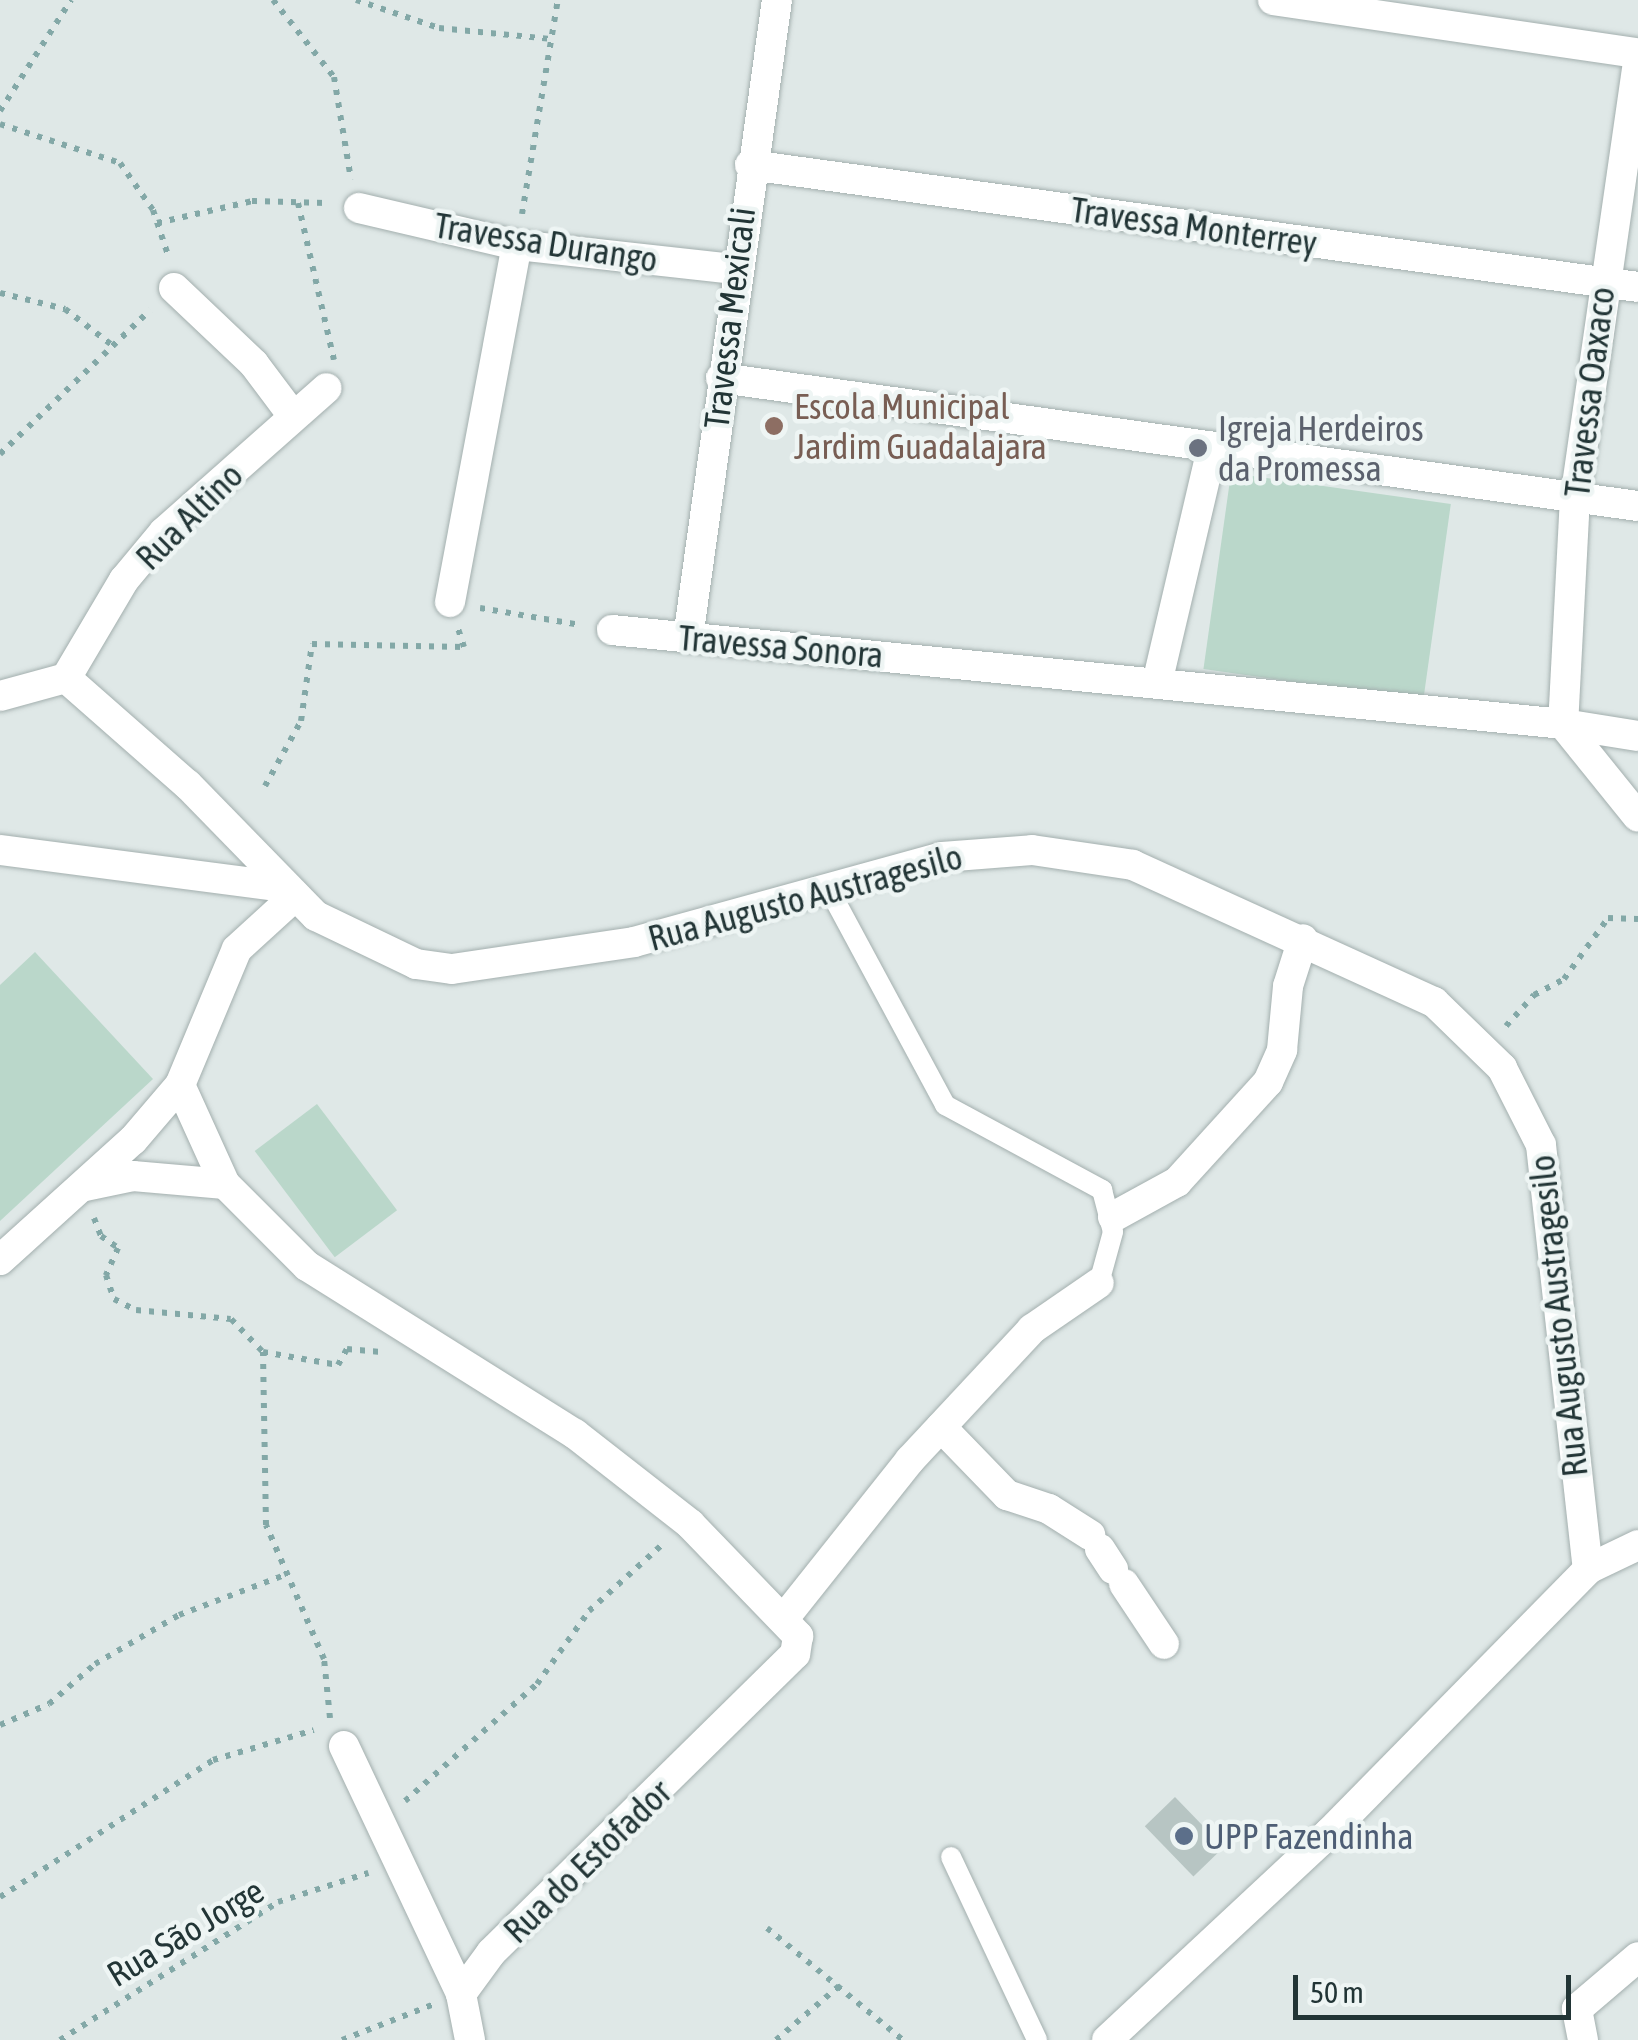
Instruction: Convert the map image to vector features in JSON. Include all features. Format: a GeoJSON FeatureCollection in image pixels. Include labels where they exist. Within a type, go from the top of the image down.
{"type":"FeatureCollection","features":[{"type":"Feature","properties":{"kind":"street","name":"Travessa Mexicali"},"geometry":{"type":"LineString","coordinates":[[688,638],[734,269],[777,0]]}},
{"type":"Feature","properties":{"kind":"street"},"geometry":{"type":"LineString","coordinates":[[1273,0],[1638,53]]}},
{"type":"Feature","properties":{"kind":"street","name":"Travessa Oaxaco"},"geometry":{"type":"LineString","coordinates":[[1563,724],[1575,497],[1602,282],[1638,62]]}},
{"type":"Feature","properties":{"kind":"street","name":"Travessa Monterrey"},"geometry":{"type":"LineString","coordinates":[[750,165],[1638,287]]}},
{"type":"Feature","properties":{"kind":"street","name":"Travessa Durango"},"geometry":{"type":"LineString","coordinates":[[359,208],[517,245],[734,269]]}},
{"type":"Feature","properties":{"kind":"street"},"geometry":{"type":"LineString","coordinates":[[450,602],[517,245]]}},
{"type":"Feature","properties":{"kind":"street"},"geometry":{"type":"LineString","coordinates":[[174,288],[254,364],[293,416]]}},
{"type":"Feature","properties":{"kind":"street"},"geometry":{"type":"LineString","coordinates":[[721,378],[1638,506]]}},
{"type":"Feature","properties":{"kind":"street","name":"Rua Altino"},"geometry":{"type":"LineString","coordinates":[[66,678],[149,550],[328,388]]}},
{"type":"Feature","properties":{"kind":"street"},"geometry":{"type":"LineString","coordinates":[[1158,678],[1212,448]]}},
{"type":"Feature","properties":{"kind":"street","name":"Travessa Sonora"},"geometry":{"type":"LineString","coordinates":[[612,630],[1158,678],[1638,736]]}},
{"type":"Feature","properties":{"kind":"street"},"geometry":{"type":"LineString","coordinates":[[0,696],[66,678]]}},
{"type":"Feature","properties":{"kind":"street","name":"Rua Augusto Austragesilo"},"geometry":{"type":"LineString","coordinates":[[66,678],[177,774],[290,892],[352,939],[452,969],[634,942],[830,893],[942,857],[1070,853],[1132,865],[1303,939],[1434,1002],[1486,1047],[1518,1090],[1541,1145],[1588,1568]]}},
{"type":"Feature","properties":{"kind":"street"},"geometry":{"type":"LineString","coordinates":[[1563,724],[1638,818]]}},
{"type":"Feature","properties":{"kind":"street"},"geometry":{"type":"LineString","coordinates":[[0,850],[290,892]]}},
{"type":"Feature","properties":{"kind":"street"},"geometry":{"type":"LineString","coordinates":[[0,1260],[78,1192],[180,1085],[237,949],[290,892]]}},
{"type":"Feature","properties":{"kind":"street"},"geometry":{"type":"LineString","coordinates":[[1114,1217],[1178,1182],[1268,1082],[1282,1050],[1303,939]]}},
{"type":"Feature","properties":{"kind":"street"},"geometry":{"type":"LineString","coordinates":[[180,1085],[225,1184],[308,1266],[467,1360],[690,1524],[792,1626]]}},
{"type":"Feature","properties":{"kind":"street"},"geometry":{"type":"LineString","coordinates":[[78,1192],[133,1176],[225,1184]]}},
{"type":"Feature","properties":{"kind":"street","name":"Rua do Estofador"},"geometry":{"type":"LineString","coordinates":[[462,1994],[492,1952],[795,1654],[792,1626],[941,1427],[1032,1329],[1099,1283]]}},
{"type":"Feature","properties":{"kind":"street"},"geometry":{"type":"LineString","coordinates":[[941,1427],[1007,1495],[1049,1508],[1107,1559],[1164,1644]]}},
{"type":"Feature","properties":{"kind":"street"},"geometry":{"type":"LineString","coordinates":[[1107,2040],[1329,1833],[1588,1568],[1638,1546]]}},
{"type":"Feature","properties":{"kind":"street"},"geometry":{"type":"LineString","coordinates":[[337,1736],[462,1994],[470,2040]]}},
{"type":"Feature","properties":{"kind":"street"},"geometry":{"type":"LineString","coordinates":[[1583,2040],[1577,2009],[1638,1957]]}},
{"type":"Feature","properties":{"kind":"lane"},"geometry":{"type":"LineString","coordinates":[[830,893],[945,1106],[1102,1190],[1114,1217],[1099,1283]]}},
{"type":"Feature","properties":{"kind":"lane"},"geometry":{"type":"LineString","coordinates":[[951,1856],[1037,2040]]}},
{"type":"Feature","properties":{"kind":"path"},"geometry":{"type":"LineString","coordinates":[[0,111],[71,0]]}},
{"type":"Feature","properties":{"kind":"path"},"geometry":{"type":"LineString","coordinates":[[157,223],[252,201],[359,208],[334,77],[272,0]]}},
{"type":"Feature","properties":{"kind":"path"},"geometry":{"type":"LineString","coordinates":[[356,0],[439,28],[552,40]]}},
{"type":"Feature","properties":{"kind":"path"},"geometry":{"type":"LineString","coordinates":[[517,245],[558,0]]}},
{"type":"Feature","properties":{"kind":"path"},"geometry":{"type":"LineString","coordinates":[[0,124],[120,163],[157,223],[174,288],[0,454]]}},
{"type":"Feature","properties":{"kind":"path"},"geometry":{"type":"LineString","coordinates":[[298,202],[337,374],[328,388]]}},
{"type":"Feature","properties":{"kind":"path"},"geometry":{"type":"LineString","coordinates":[[0,292],[64,308],[113,346]]}},
{"type":"Feature","properties":{"kind":"path"},"geometry":{"type":"LineString","coordinates":[[265,786],[301,721],[312,644],[464,647],[450,602],[612,630]]}},
{"type":"Feature","properties":{"kind":"path"},"geometry":{"type":"LineString","coordinates":[[1486,1047],[1534,995],[1564,979],[1608,918],[1638,919]]}},
{"type":"Feature","properties":{"kind":"path"},"geometry":{"type":"LineString","coordinates":[[78,1192],[118,1248],[106,1275],[114,1300],[136,1310],[230,1319],[263,1352],[338,1365],[347,1349],[398,1354]]}},
{"type":"Feature","properties":{"kind":"path"},"geometry":{"type":"LineString","coordinates":[[0,1897],[213,1760],[337,1736],[324,1659],[266,1525],[263,1352]]}},
{"type":"Feature","properties":{"kind":"path"},"geometry":{"type":"LineString","coordinates":[[382,1822],[537,1684],[630,1568],[690,1524]]}},
{"type":"Feature","properties":{"kind":"path"},"geometry":{"type":"LineString","coordinates":[[0,1725],[49,1704],[94,1664],[179,1615],[285,1575]]}},
{"type":"Feature","properties":{"kind":"path","name":"Rua São Jorge"},"geometry":{"type":"LineString","coordinates":[[60,2040],[278,1902],[400,1862]]}},
{"type":"Feature","properties":{"kind":"path"},"geometry":{"type":"LineString","coordinates":[[767,1928],[903,2040]]}},
{"type":"Feature","properties":{"kind":"path"},"geometry":{"type":"LineString","coordinates":[[776,2040],[839,1986]]}},
{"type":"Feature","properties":{"kind":"path"},"geometry":{"type":"LineString","coordinates":[[342,2040],[462,1994]]}},
{"type":"Feature","properties":{"kind":"green space"},"geometry":{"type":"Polygon","coordinates":[[[1231,473],[1451,504],[1423,700],[1203,669],[1231,473]]]}},
{"type":"Feature","properties":{"kind":"green space"},"geometry":{"type":"Polygon","coordinates":[[[35,952],[153,1079],[0,1221],[0,985],[35,952]]]}},
{"type":"Feature","properties":{"kind":"green space"},"geometry":{"type":"Polygon","coordinates":[[[317,1104],[397,1210],[335,1257],[255,1151],[317,1104]]]}},
{"type":"Feature","properties":{"kind":"building","name":"UPP Fazendinha"},"geometry":{"type":"Polygon","coordinates":[[[1175,1797],[1224,1847],[1193,1877],[1145,1826],[1175,1797]]]}},
{"type":"Feature","properties":{"kind":"place","name":"Escola Municipal Jardim Guadalajara"},"geometry":{"type":"Point","coordinates":[774,426]}},
{"type":"Feature","properties":{"kind":"place","name":"Igreja Herdeiros da Promessa"},"geometry":{"type":"Point","coordinates":[1198,448]}},
{"type":"Feature","properties":{"kind":"place","name":"UPP Fazendinha"},"geometry":{"type":"Point","coordinates":[1184,1836]}}]}
